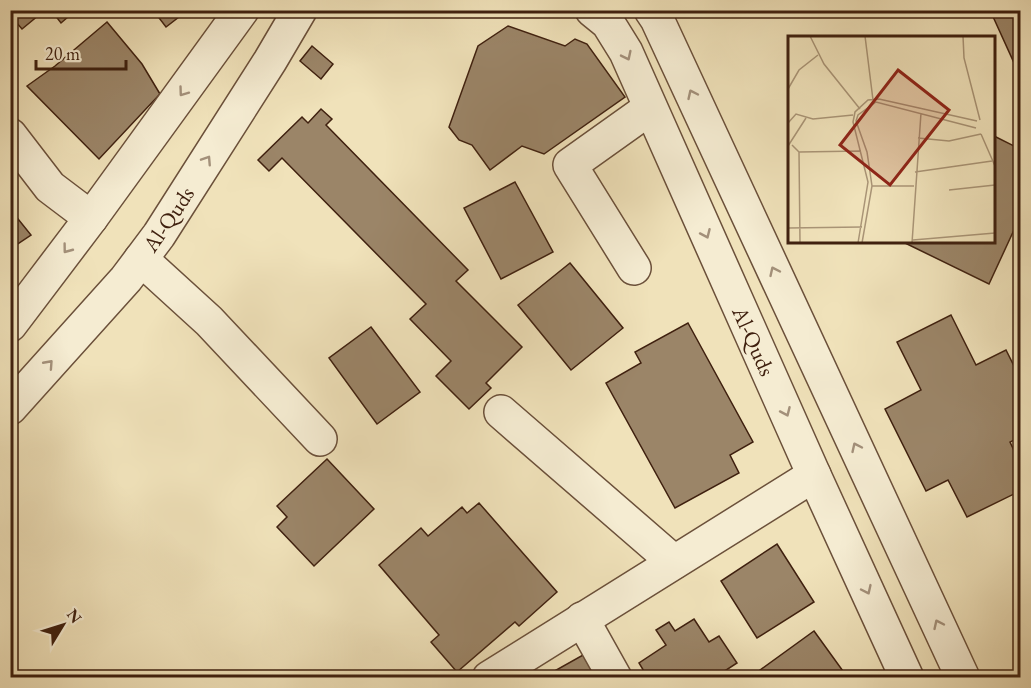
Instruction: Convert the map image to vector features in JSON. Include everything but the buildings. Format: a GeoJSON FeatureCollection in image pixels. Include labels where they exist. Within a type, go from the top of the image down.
{"type":"FeatureCollection","features":[{"type":"Feature","properties":{"kind":"street"},"geometry":{"type":"LineString","coordinates":[[10,325],[242,10]]}},
{"type":"Feature","properties":{"kind":"street","name":"Al-Quds"},"geometry":{"type":"LineString","coordinates":[[10,408],[126,279],[159,235],[258,81],[300,10]]}},
{"type":"Feature","properties":{"kind":"street"},"geometry":{"type":"LineString","coordinates":[[651,10],[732,178],[963,678]]}},
{"type":"Feature","properties":{"kind":"street","name":"Al-Quds"},"geometry":{"type":"LineString","coordinates":[[601,14],[626,52],[907,678]]}},
{"type":"Feature","properties":{"kind":"street"},"geometry":{"type":"LineString","coordinates":[[634,268],[570,165],[650,108]]}},
{"type":"Feature","properties":{"kind":"street"},"geometry":{"type":"LineString","coordinates":[[10,135],[50,187],[91,218]]}},
{"type":"Feature","properties":{"kind":"street"},"geometry":{"type":"LineString","coordinates":[[141,259],[209,321],[320,439]]}},
{"type":"Feature","properties":{"kind":"street"},"geometry":{"type":"LineString","coordinates":[[501,412],[674,562]]}},
{"type":"Feature","properties":{"kind":"street"},"geometry":{"type":"LineString","coordinates":[[489,678],[814,475]]}},
{"type":"Feature","properties":{"kind":"street"},"geometry":{"type":"LineString","coordinates":[[582,619],[615,678]]}}]}
